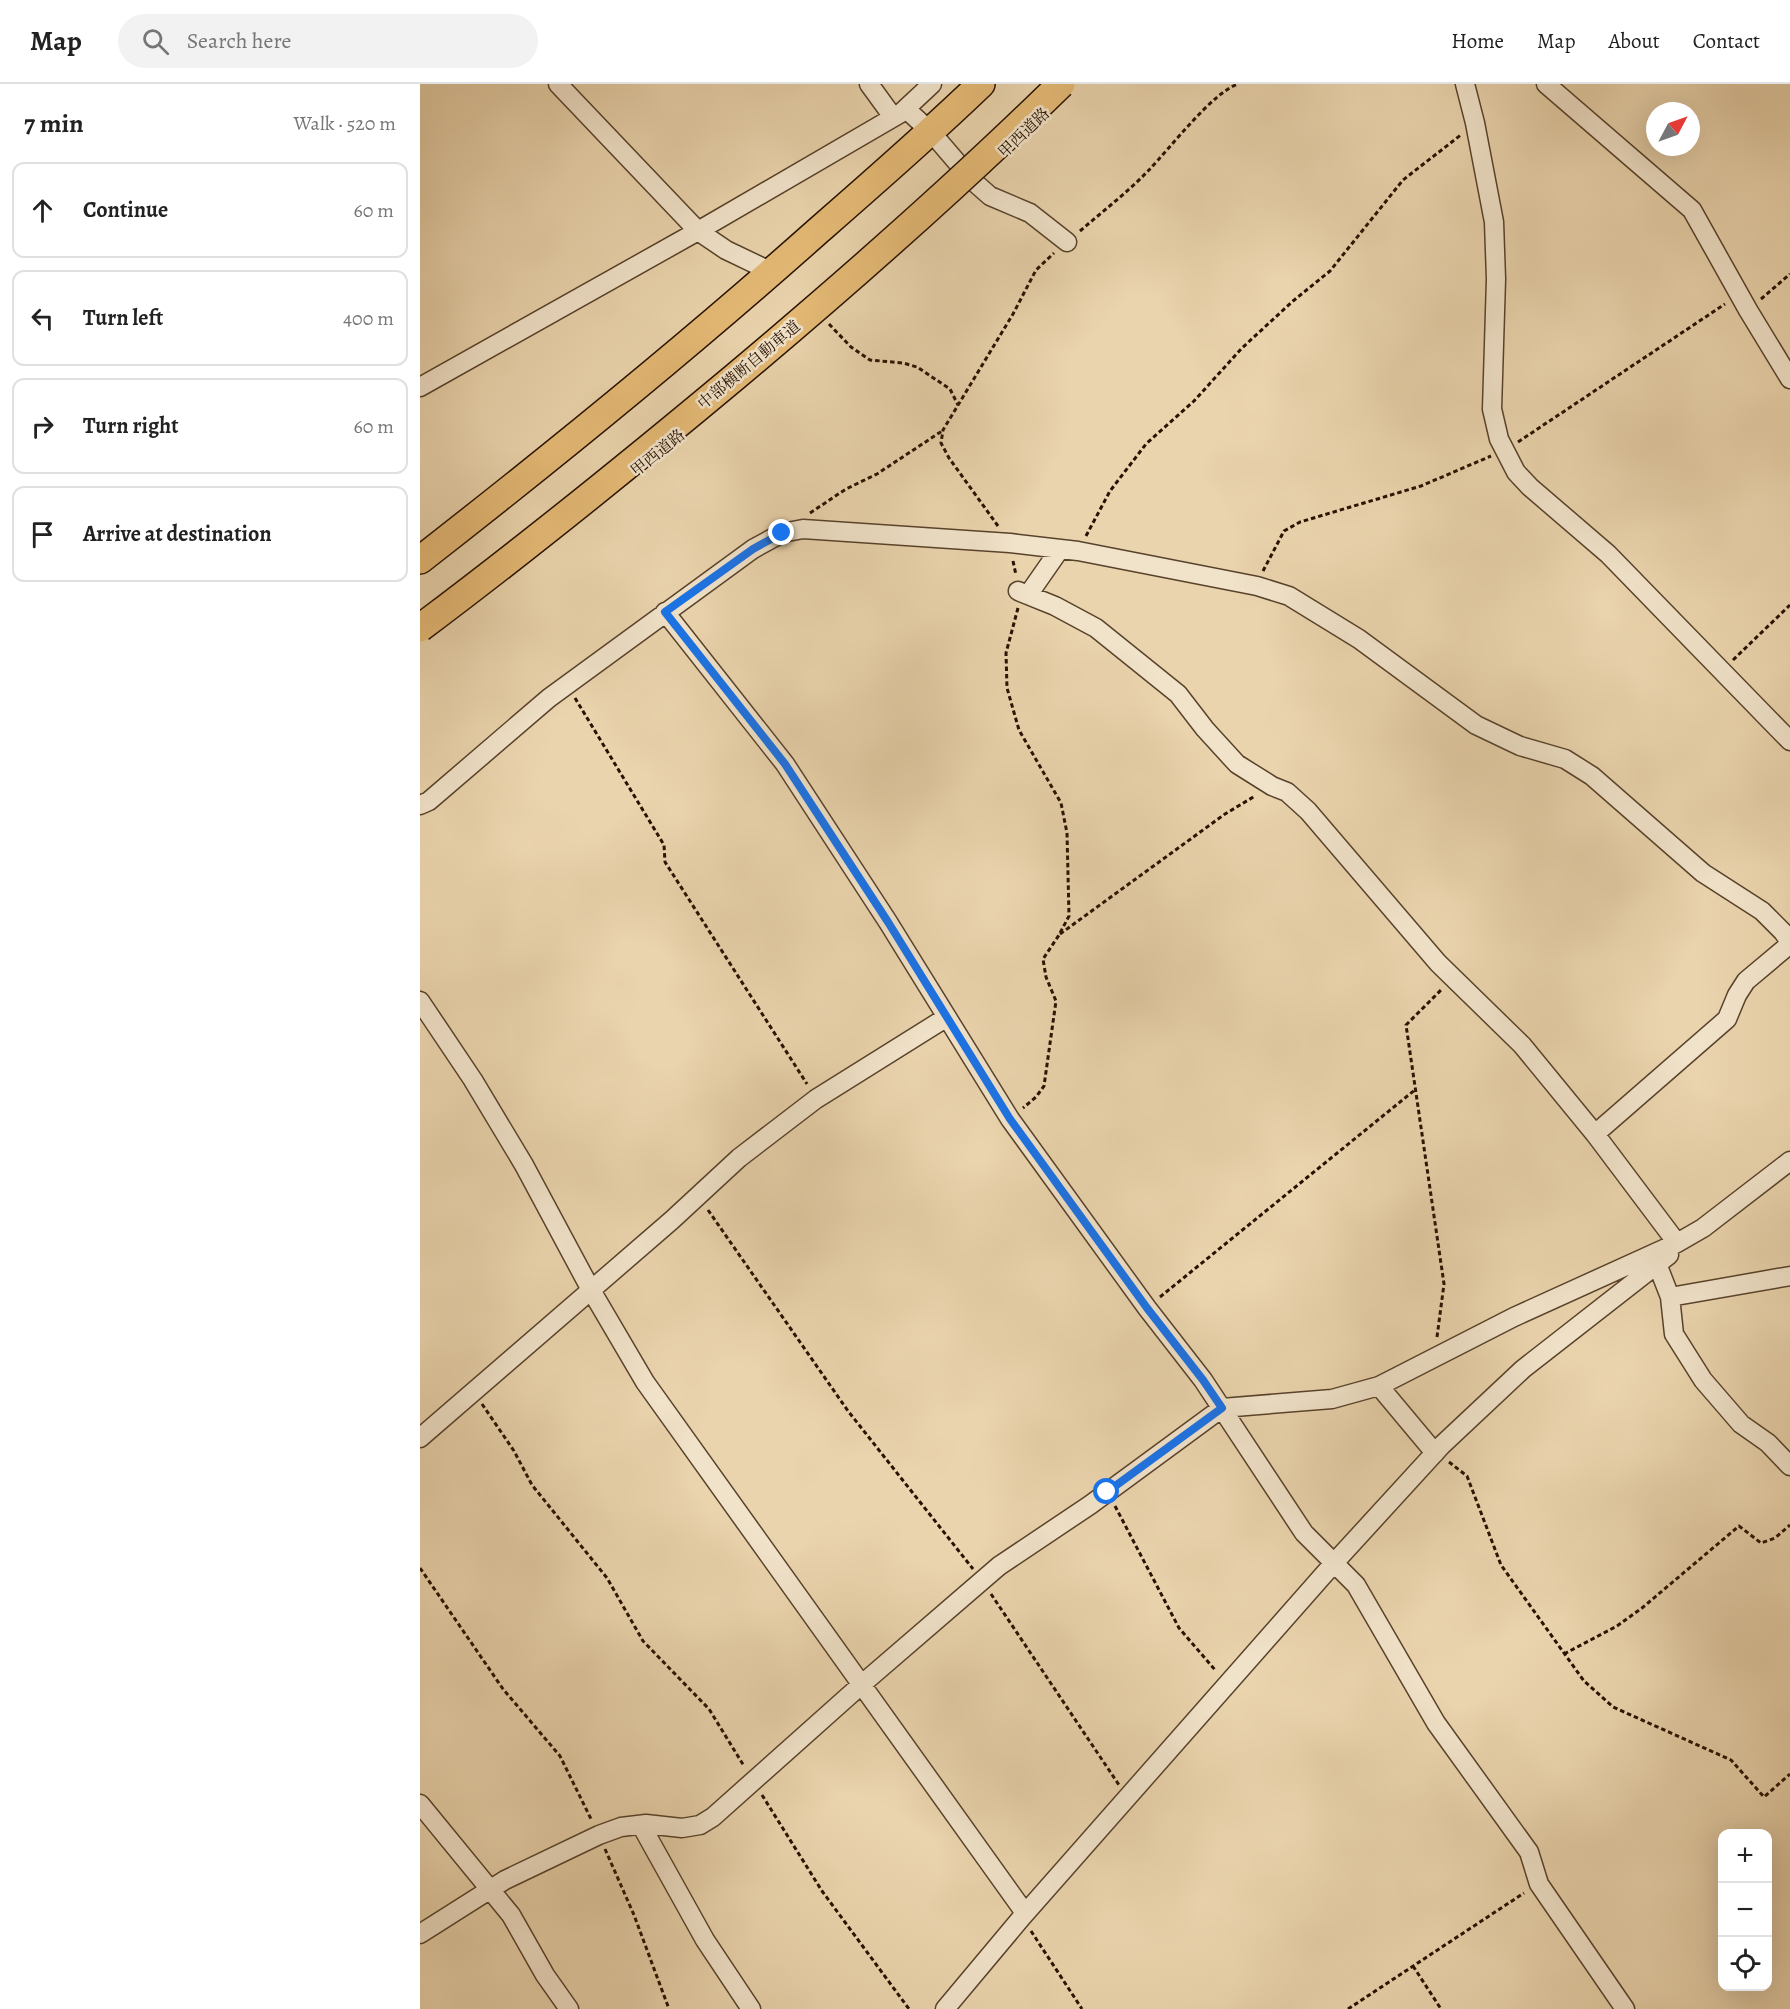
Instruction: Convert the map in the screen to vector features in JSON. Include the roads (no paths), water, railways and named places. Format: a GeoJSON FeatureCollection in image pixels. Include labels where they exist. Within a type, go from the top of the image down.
{"type":"FeatureCollection","features":[{"type":"Feature","properties":{"kind":"highway"},"geometry":{"type":"LineString","coordinates":[[420,560],[530,475],[772,272],[931,132],[981,84]]}},
{"type":"Feature","properties":{"kind":"highway","name":"中部横断自動車道"},"geometry":{"type":"LineString","coordinates":[[420,612],[488,561],[642,436],[829,279],[1041,84]]}},
{"type":"Feature","properties":{"kind":"highway","name":"中部横断自動車道"},"geometry":{"type":"LineString","coordinates":[[420,628],[495,572],[669,433],[838,290],[1061,84]]}},
{"type":"Feature","properties":{"kind":"highway","name":"甲西道路"},"geometry":{"type":"LineString","coordinates":[[420,643],[680,436],[822,317],[973,181],[1074,84]]}},
{"type":"Feature","properties":{"kind":"street"},"geometry":{"type":"LineString","coordinates":[[558,84],[698,231],[726,250],[772,272]]}},
{"type":"Feature","properties":{"kind":"street"},"geometry":{"type":"LineString","coordinates":[[869,84],[900,113],[931,132],[973,181],[990,196],[1030,213],[1067,242]]}},
{"type":"Feature","properties":{"kind":"street"},"geometry":{"type":"LineString","coordinates":[[420,387],[698,231],[900,113],[932,84]]}},
{"type":"Feature","properties":{"kind":"street"},"geometry":{"type":"LineString","coordinates":[[1466,84],[1494,222],[1496,279],[1492,410],[1499,439],[1516,472],[1530,487],[1608,554],[1790,741]]}},
{"type":"Feature","properties":{"kind":"street"},"geometry":{"type":"LineString","coordinates":[[1546,84],[1692,210],[1790,379]]}},
{"type":"Feature","properties":{"kind":"street"},"geometry":{"type":"LineString","coordinates":[[420,805],[429,801],[567,685],[753,549],[782,533],[802,529],[1010,543],[1069,550],[1257,586],[1289,596],[1359,639],[1476,724],[1520,746],[1565,759],[1592,776],[1702,873],[1762,911],[1783,932],[1790,943],[1746,981],[1727,1019],[1595,1134]]}},
{"type":"Feature","properties":{"kind":"street"},"geometry":{"type":"LineString","coordinates":[[1069,550],[1023,593],[1055,606],[1096,628],[1178,694],[1205,729],[1237,764],[1272,786],[1287,792],[1308,811],[1438,963],[1522,1045],[1595,1134],[1677,1243]]}},
{"type":"Feature","properties":{"kind":"street"},"geometry":{"type":"LineString","coordinates":[[665,612],[785,764],[888,922],[1010,1119],[1147,1308],[1203,1380],[1304,1533],[1356,1585],[1436,1723],[1529,1852],[1539,1884],[1625,2009]]}},
{"type":"Feature","properties":{"kind":"street"},"geometry":{"type":"LineString","coordinates":[[420,1001],[473,1080],[524,1165],[591,1290],[645,1382],[1023,1915]]}},
{"type":"Feature","properties":{"kind":"street"},"geometry":{"type":"LineString","coordinates":[[420,1438],[474,1393],[739,1158],[816,1099],[947,1017]]}},
{"type":"Feature","properties":{"kind":"street"},"geometry":{"type":"LineString","coordinates":[[420,1934],[505,1880],[599,1835],[621,1827],[641,1825],[682,1828],[700,1825],[713,1817],[861,1684],[999,1566],[1107,1492],[1222,1408],[1332,1399],[1379,1386],[1514,1317],[1655,1259],[1704,1228],[1790,1161]]}},
{"type":"Feature","properties":{"kind":"street"},"geometry":{"type":"LineString","coordinates":[[945,2009],[1023,1915],[1334,1563],[1435,1453],[1522,1369],[1655,1259],[1704,1228]]}},
{"type":"Feature","properties":{"kind":"street"},"geometry":{"type":"LineString","coordinates":[[1655,1259],[1670,1297],[1674,1334],[1702,1380],[1742,1424],[1768,1443],[1790,1466]]}},
{"type":"Feature","properties":{"kind":"street"},"geometry":{"type":"LineString","coordinates":[[1670,1297],[1790,1276]]}},
{"type":"Feature","properties":{"kind":"street"},"geometry":{"type":"LineString","coordinates":[[1379,1386],[1435,1453]]}},
{"type":"Feature","properties":{"kind":"street"},"geometry":{"type":"LineString","coordinates":[[420,1804],[511,1915],[545,1975],[569,2009]]}},
{"type":"Feature","properties":{"kind":"street"},"geometry":{"type":"LineString","coordinates":[[641,1825],[705,1940],[751,2009]]}}]}
